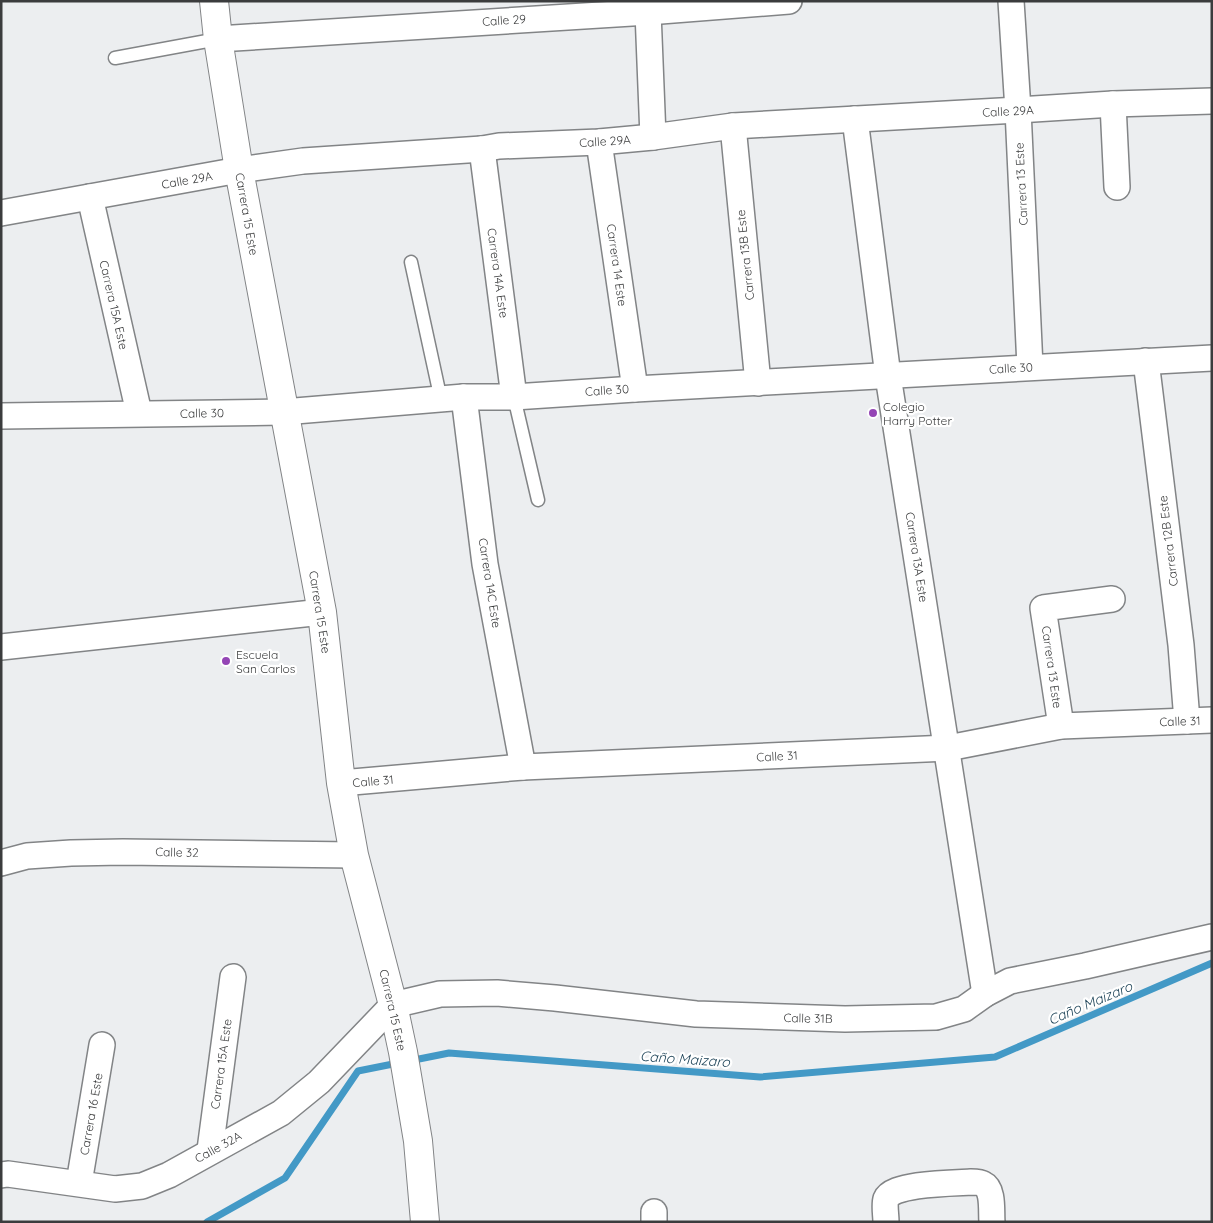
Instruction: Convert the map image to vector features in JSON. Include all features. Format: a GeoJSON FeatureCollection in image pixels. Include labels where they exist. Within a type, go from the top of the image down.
{"type":"FeatureCollection","features":[{"type":"Feature","properties":{"kind":"street","name":"Carrera 15 Este"},"geometry":{"type":"LineString","coordinates":[[214,1],[218,39],[239,170],[322,612],[341,783],[354,855],[393,1005],[403,1052],[418,1141],[425,1222]]}},
{"type":"Feature","properties":{"kind":"street","name":"Calle 29"},"geometry":{"type":"LineString","coordinates":[[218,39],[648,12],[789,1]]}},
{"type":"Feature","properties":{"kind":"street","name":"Carrera 13 Este"},"geometry":{"type":"LineString","coordinates":[[1011,1],[1030,367]]}},
{"type":"Feature","properties":{"kind":"street"},"geometry":{"type":"LineString","coordinates":[[648,12],[653,137]]}},
{"type":"Feature","properties":{"kind":"street","name":"Calle 29A"},"geometry":{"type":"LineString","coordinates":[[1,213],[239,170],[303,161],[482,149],[499,146],[599,142],[732,126],[1113,104],[1212,101]]}},
{"type":"Feature","properties":{"kind":"street"},"geometry":{"type":"LineString","coordinates":[[1113,104],[1117,187]]}},
{"type":"Feature","properties":{"kind":"street","name":"Carrera 13A Este"},"geometry":{"type":"LineString","coordinates":[[855,119],[888,376],[948,748],[985,994]]}},
{"type":"Feature","properties":{"kind":"street","name":"Carrera 13B Este"},"geometry":{"type":"LineString","coordinates":[[732,126],[758,383]]}},
{"type":"Feature","properties":{"kind":"street","name":"Carrera 14 Este"},"geometry":{"type":"LineString","coordinates":[[599,142],[635,388]]}},
{"type":"Feature","properties":{"kind":"street","name":"Carrera 14A Este"},"geometry":{"type":"LineString","coordinates":[[482,149],[514,397]]}},
{"type":"Feature","properties":{"kind":"street","name":"Carrera 15A Este"},"geometry":{"type":"LineString","coordinates":[[90,197],[139,413]]}},
{"type":"Feature","properties":{"kind":"street","name":"Calle 30"},"geometry":{"type":"LineString","coordinates":[[1,416],[283,412],[453,398],[514,397],[635,388],[1212,358]]}},
{"type":"Feature","properties":{"kind":"street","name":"Carrera 12B Este"},"geometry":{"type":"LineString","coordinates":[[1146,361],[1181,645],[1187,721]]}},
{"type":"Feature","properties":{"kind":"street","name":"Carrera 14C Este"},"geometry":{"type":"LineString","coordinates":[[453,398],[523,768]]}},
{"type":"Feature","properties":{"kind":"street","name":"Carrera 13 Este"},"geometry":{"type":"LineString","coordinates":[[1061,726],[1043,608],[1112,599]]}},
{"type":"Feature","properties":{"kind":"street"},"geometry":{"type":"LineString","coordinates":[[1,647],[322,612]]}},
{"type":"Feature","properties":{"kind":"street","name":"Calle 31"},"geometry":{"type":"LineString","coordinates":[[341,783],[523,768],[948,748],[1061,726],[1212,720]]}},
{"type":"Feature","properties":{"kind":"street","name":"Calle 32"},"geometry":{"type":"LineString","coordinates":[[1,863],[27,856],[71,852],[354,855]]}},
{"type":"Feature","properties":{"kind":"street","name":"Calle 31B"},"geometry":{"type":"LineString","coordinates":[[393,1005],[440,994],[497,993],[696,1014],[845,1019],[936,1017],[964,1009],[985,994],[1010,981],[1085,966],[1212,936]]}},
{"type":"Feature","properties":{"kind":"street","name":"Carrera 15A Este"},"geometry":{"type":"LineString","coordinates":[[210,1150],[233,977]]}},
{"type":"Feature","properties":{"kind":"street","name":"Calle 32A"},"geometry":{"type":"LineString","coordinates":[[1,1175],[8,1174],[115,1189],[142,1186],[281,1113],[320,1082],[393,1005]]}},
{"type":"Feature","properties":{"kind":"street","name":"Carrera 16 Este"},"geometry":{"type":"LineString","coordinates":[[79,1183],[102,1045]]}},
{"type":"Feature","properties":{"kind":"street"},"geometry":{"type":"LineString","coordinates":[[886,1222],[886,1199],[891,1192],[903,1188],[971,1182],[982,1183],[988,1187],[992,1222]]}},
{"type":"Feature","properties":{"kind":"lane"},"geometry":{"type":"LineString","coordinates":[[115,58],[218,39]]}},
{"type":"Feature","properties":{"kind":"lane"},"geometry":{"type":"LineString","coordinates":[[412,262],[453,398]]}},
{"type":"Feature","properties":{"kind":"lane"},"geometry":{"type":"LineString","coordinates":[[514,397],[538,500]]}},
{"type":"Feature","properties":{"kind":"waterway","name":"Caño Maizaro"},"geometry":{"type":"LineString","coordinates":[[409,1061],[449,1053],[760,1077],[995,1057],[1212,963]]}},
{"type":"Feature","properties":{"kind":"waterway","name":"Caño Maizaro"},"geometry":{"type":"LineString","coordinates":[[207,1222],[285,1178],[358,1071],[398,1063]]}},
{"type":"Feature","properties":{"kind":"place","name":"Colegio Harry Potter"},"geometry":{"type":"Point","coordinates":[873,413]}},
{"type":"Feature","properties":{"kind":"place","name":"Escuela San Carlos"},"geometry":{"type":"Point","coordinates":[226,661]}}]}
